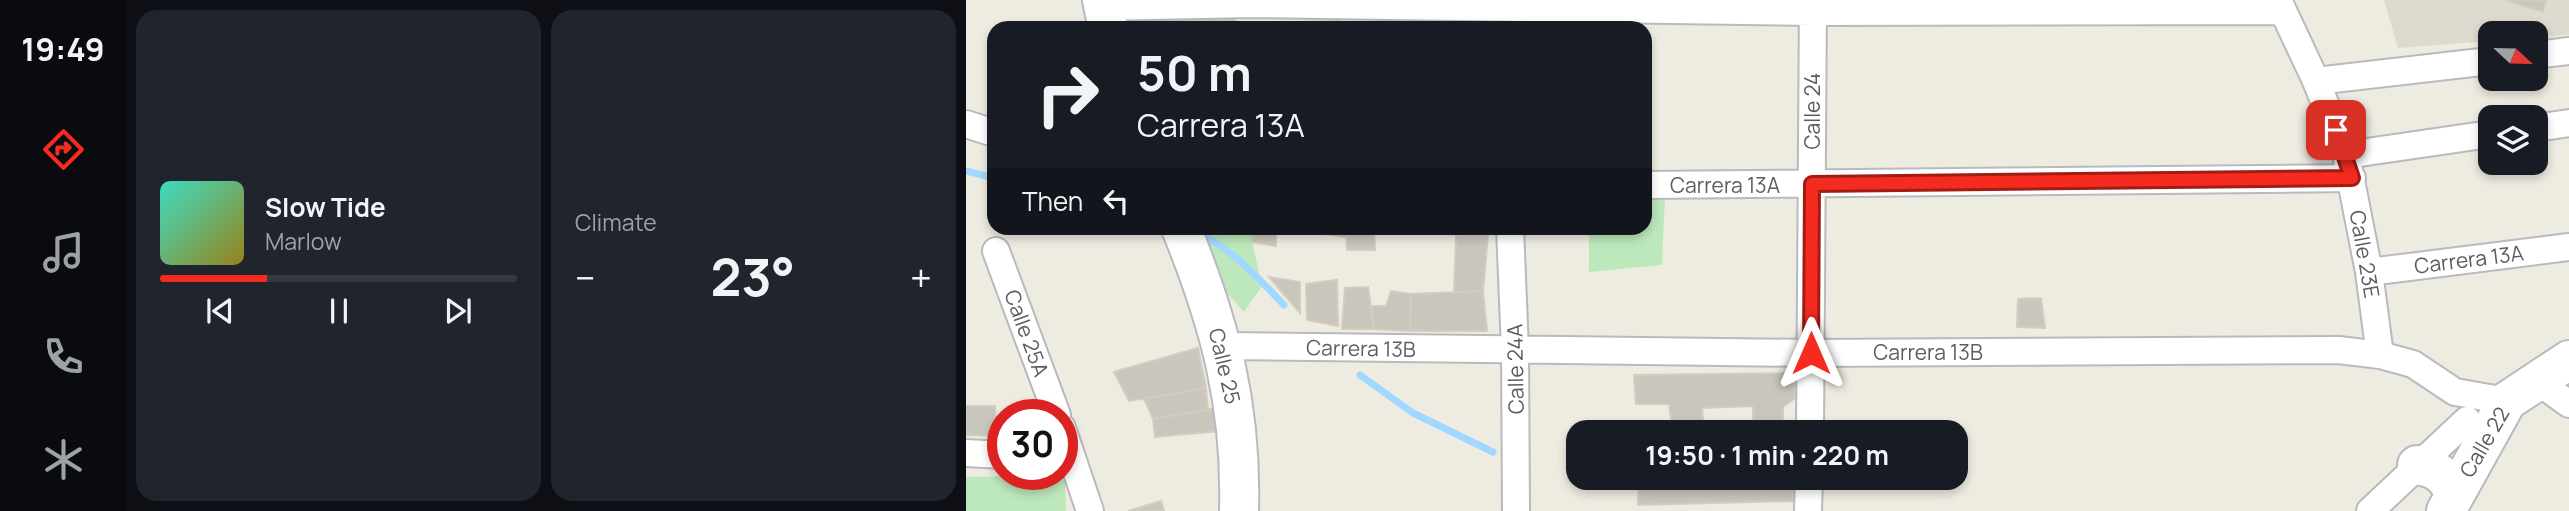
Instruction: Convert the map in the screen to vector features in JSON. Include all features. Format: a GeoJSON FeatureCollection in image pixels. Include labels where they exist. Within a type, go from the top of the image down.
{"type":"FeatureCollection","features":[{"type":"Feature","properties":{"kind":"street"},"geometry":{"type":"LineString","coordinates":[[1104,12],[1507,12],[1812,6],[2280,6]]}},
{"type":"Feature","properties":{"kind":"street","name":"Calle 24"},"geometry":{"type":"LineString","coordinates":[[1810,420],[1812,6]]}},
{"type":"Feature","properties":{"kind":"street","name":"Calle 23E"},"geometry":{"type":"LineString","coordinates":[[2280,6],[2316,81],[2349,166],[2369,272],[2380,355]]}},
{"type":"Feature","properties":{"kind":"street"},"geometry":{"type":"LineString","coordinates":[[2548,54],[2569,51]]}},
{"type":"Feature","properties":{"kind":"street"},"geometry":{"type":"LineString","coordinates":[[2316,81],[2478,62]]}},
{"type":"Feature","properties":{"kind":"street"},"geometry":{"type":"LineString","coordinates":[[2548,126],[2569,123]]}},
{"type":"Feature","properties":{"kind":"street"},"geometry":{"type":"LineString","coordinates":[[966,124],[987,131]]}},
{"type":"Feature","properties":{"kind":"street","name":"Carrera 13A"},"geometry":{"type":"LineString","coordinates":[[1652,185],[1812,184],[2349,166],[2478,137]]}},
{"type":"Feature","properties":{"kind":"street","name":"Calle 25"},"geometry":{"type":"LineString","coordinates":[[1184,235],[1223,346],[1235,406],[1240,478],[1239,511]]}},
{"type":"Feature","properties":{"kind":"street","name":"Calle 24A"},"geometry":{"type":"LineString","coordinates":[[1510,235],[1516,350],[1516,511]]}},
{"type":"Feature","properties":{"kind":"street","name":"Carrera 13A"},"geometry":{"type":"LineString","coordinates":[[2369,272],[2569,247]]}},
{"type":"Feature","properties":{"kind":"street","name":"Calle 25A"},"geometry":{"type":"LineString","coordinates":[[996,251],[1051,399]]}},
{"type":"Feature","properties":{"kind":"street","name":"Carrera 13B"},"geometry":{"type":"LineString","coordinates":[[1223,346],[1811,353],[2339,350],[2380,355],[2413,364],[2455,392],[2522,391],[2569,404]]}},
{"type":"Feature","properties":{"kind":"street","name":"Calle 22"},"geometry":{"type":"LineString","coordinates":[[2450,503],[2474,432],[2522,391],[2569,360]]}},
{"type":"Feature","properties":{"kind":"street"},"geometry":{"type":"LineString","coordinates":[[2370,511],[2417,465],[2474,432],[2455,392]]}},
{"type":"Feature","properties":{"kind":"street"},"geometry":{"type":"LineString","coordinates":[[966,453],[987,454]]}},
{"type":"Feature","properties":{"kind":"street"},"geometry":{"type":"LineString","coordinates":[[2417,465],[2431,467],[2451,484],[2450,503]]}},
{"type":"Feature","properties":{"kind":"street"},"geometry":{"type":"LineString","coordinates":[[1078,483],[1090,511]]}},
{"type":"Feature","properties":{"kind":"street"},"geometry":{"type":"LineString","coordinates":[[1808,511],[1809,490]]}},
{"type":"Feature","properties":{"kind":"shaded area"},"geometry":{"type":"Polygon","coordinates":[[[2384,0],[2569,0],[2569,35],[2548,36],[2548,21],[2478,21],[2478,42],[2398,48],[2384,0]]]}},
{"type":"Feature","properties":{"kind":"green space"},"geometry":{"type":"Polygon","coordinates":[[[1652,195],[1665,196],[1662,265],[1589,272],[1589,235],[1652,235],[1652,195]]]}},
{"type":"Feature","properties":{"kind":"green space"},"geometry":{"type":"Polygon","coordinates":[[[1198,235],[1252,235],[1262,286],[1244,312],[1210,274],[1198,235]]]}},
{"type":"Feature","properties":{"kind":"green space"},"geometry":{"type":"Polygon","coordinates":[[[966,477],[987,477],[987,490],[1065,490],[1066,511],[966,511],[966,477]]]}},
{"type":"Feature","properties":{"kind":"building"},"geometry":{"type":"Polygon","coordinates":[[[2505,0],[2546,0],[2543,12],[2505,0]]]}},
{"type":"Feature","properties":{"kind":"building"},"geometry":{"type":"Polygon","coordinates":[[[1235,19],[1235,21],[1160,21],[1235,19]]]}},
{"type":"Feature","properties":{"kind":"building"},"geometry":{"type":"Polygon","coordinates":[[[1404,19],[1404,21],[1372,21],[1404,19]]]}},
{"type":"Feature","properties":{"kind":"building"},"geometry":{"type":"Polygon","coordinates":[[[1252,235],[1276,235],[1276,246],[1252,242],[1252,235]]]}},
{"type":"Feature","properties":{"kind":"building"},"geometry":{"type":"Polygon","coordinates":[[[1346,235],[1374,235],[1375,250],[1347,250],[1346,235]]]}},
{"type":"Feature","properties":{"kind":"building"},"geometry":{"type":"Polygon","coordinates":[[[1488,235],[1483,291],[1454,292],[1456,236],[1488,235]]]}},
{"type":"Feature","properties":{"kind":"building"},"geometry":{"type":"Polygon","coordinates":[[[1269,277],[1300,282],[1300,313],[1269,277]]]}},
{"type":"Feature","properties":{"kind":"building"},"geometry":{"type":"Polygon","coordinates":[[[1337,280],[1338,326],[1307,320],[1306,284],[1337,280]]]}},
{"type":"Feature","properties":{"kind":"building"},"geometry":{"type":"Polygon","coordinates":[[[1368,287],[1374,329],[1342,329],[1345,288],[1368,287]]]}},
{"type":"Feature","properties":{"kind":"building"},"geometry":{"type":"Polygon","coordinates":[[[1391,291],[1411,294],[1410,331],[1374,329],[1371,306],[1386,306],[1391,291]]]}},
{"type":"Feature","properties":{"kind":"building"},"geometry":{"type":"Polygon","coordinates":[[[1483,291],[1487,331],[1410,331],[1411,294],[1483,291]]]}},
{"type":"Feature","properties":{"kind":"building"},"geometry":{"type":"Polygon","coordinates":[[[2041,298],[2045,328],[2017,327],[2018,299],[2041,298]]]}},
{"type":"Feature","properties":{"kind":"building"},"geometry":{"type":"Polygon","coordinates":[[[1198,348],[1206,388],[1129,401],[1114,372],[1198,348]]]}},
{"type":"Feature","properties":{"kind":"building"},"geometry":{"type":"Polygon","coordinates":[[[1793,373],[1795,398],[1783,407],[1783,420],[1753,420],[1753,406],[1702,408],[1703,420],[1671,420],[1669,404],[1636,404],[1634,375],[1793,373]]]}},
{"type":"Feature","properties":{"kind":"building"},"geometry":{"type":"Polygon","coordinates":[[[1206,388],[1208,410],[1153,419],[1144,399],[1206,388]]]}},
{"type":"Feature","properties":{"kind":"building"},"geometry":{"type":"Polygon","coordinates":[[[966,406],[987,406],[987,436],[966,435],[966,406]]]}},
{"type":"Feature","properties":{"kind":"building"},"geometry":{"type":"Polygon","coordinates":[[[1217,408],[1220,431],[1155,437],[1153,419],[1217,408]]]}},
{"type":"Feature","properties":{"kind":"building"},"geometry":{"type":"Polygon","coordinates":[[[1639,490],[1793,490],[1793,501],[1638,505],[1639,490]]]}},
{"type":"Feature","properties":{"kind":"building"},"geometry":{"type":"Polygon","coordinates":[[[1161,501],[1164,511],[1128,511],[1161,501]]]}},
{"type":"Feature","properties":{"kind":"waterway"},"geometry":{"type":"LineString","coordinates":[[966,171],[987,176]]}},
{"type":"Feature","properties":{"kind":"waterway"},"geometry":{"type":"LineString","coordinates":[[1200,235],[1232,254],[1284,305]]}},
{"type":"Feature","properties":{"kind":"waterway"},"geometry":{"type":"LineString","coordinates":[[1360,375],[1413,413],[1493,452]]}},
{"type":"Feature","properties":{"kind":"route"},"geometry":{"type":"LineString","coordinates":[[1811,353],[1812,184],[2352,178],[2336,130]]}}]}
